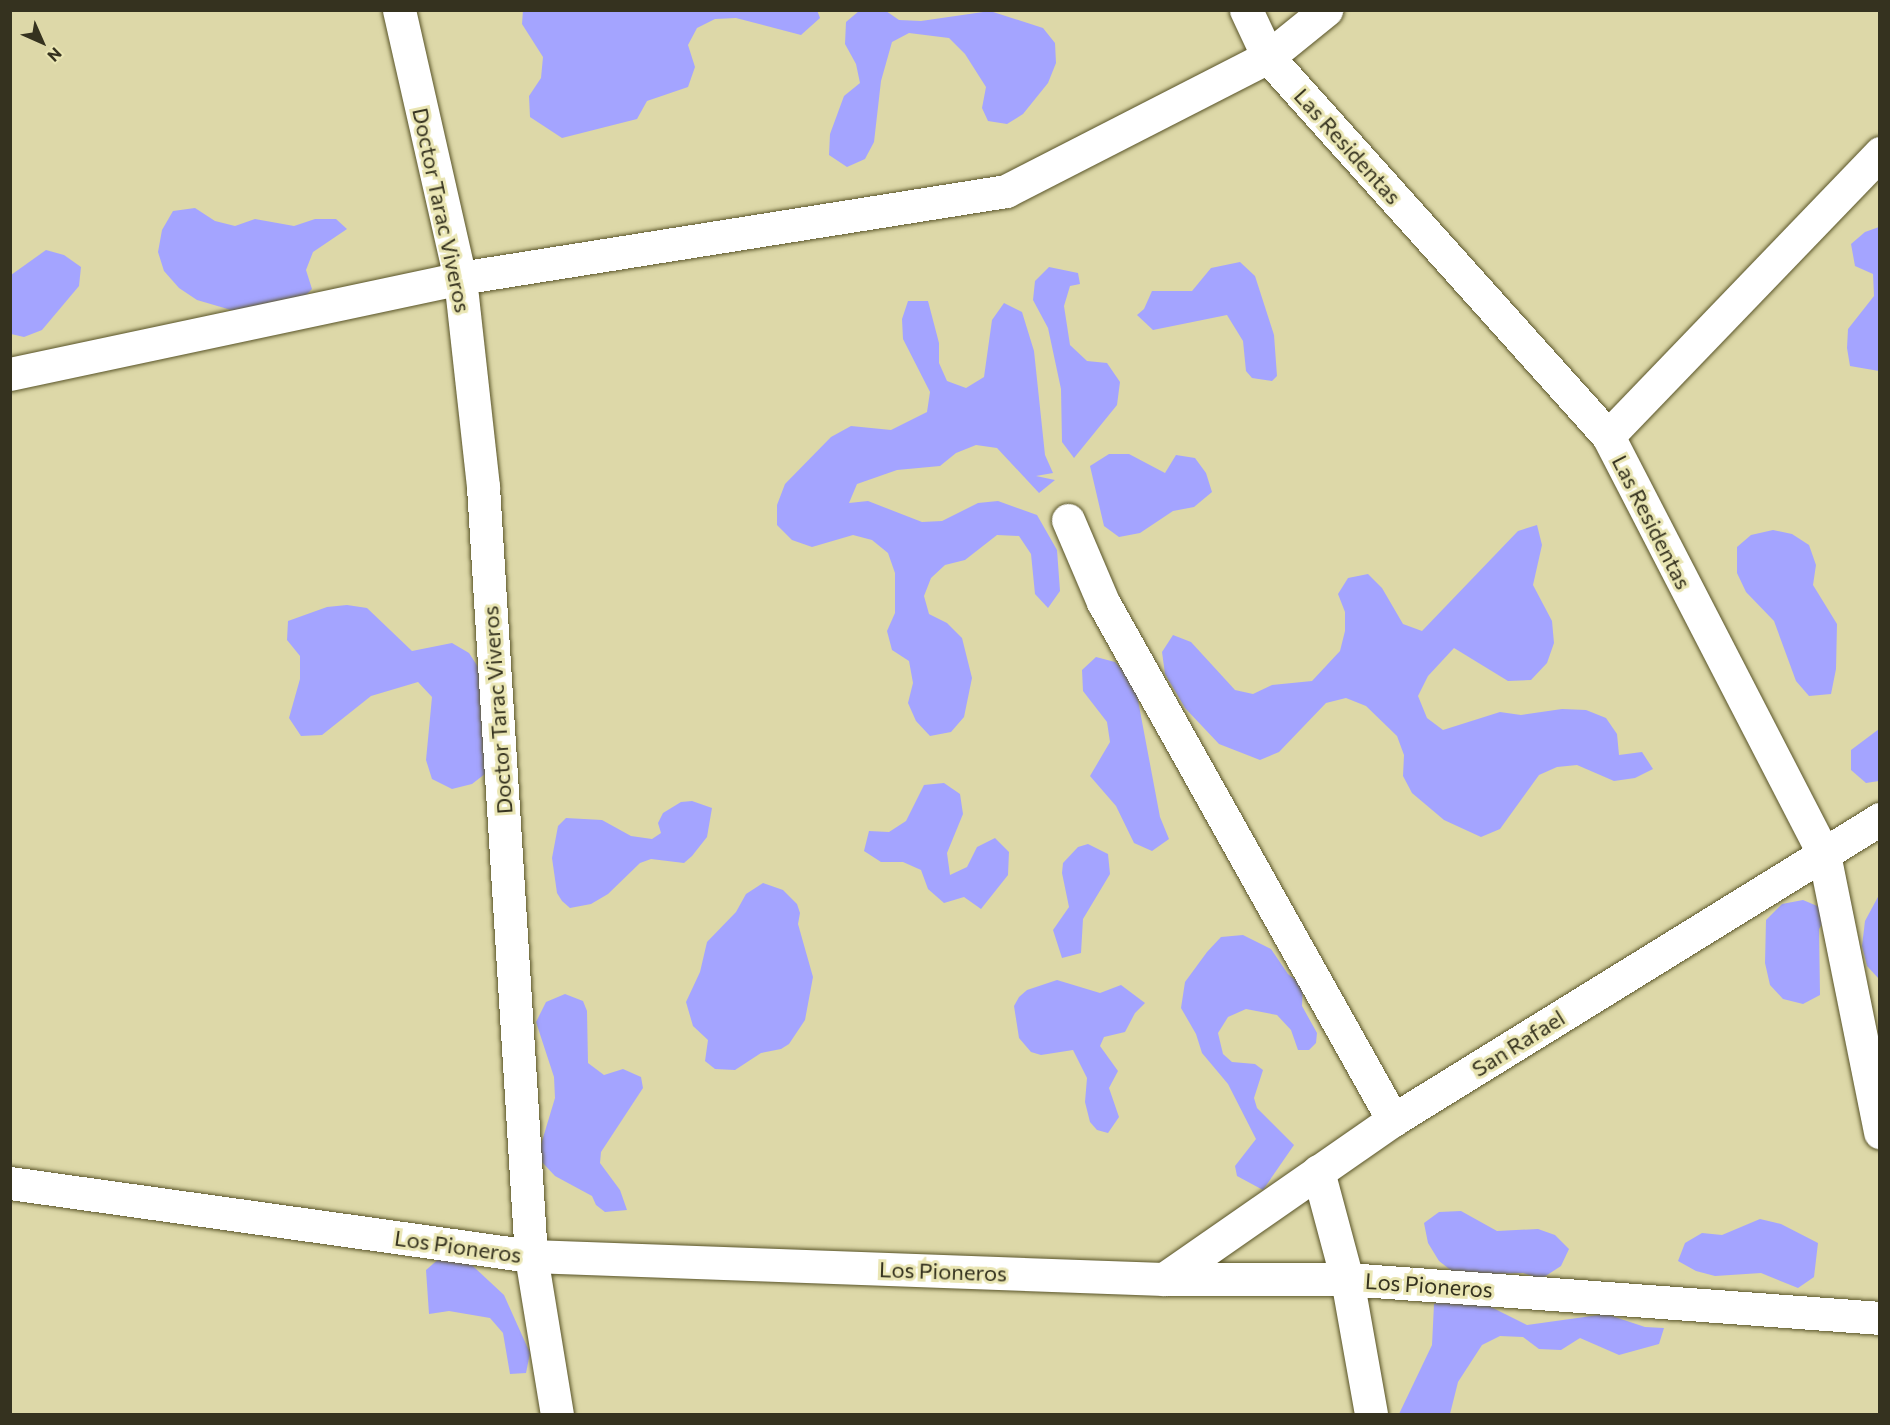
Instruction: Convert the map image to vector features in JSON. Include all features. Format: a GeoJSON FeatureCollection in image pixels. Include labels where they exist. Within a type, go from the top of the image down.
{"type":"FeatureCollection","features":[{"type":"Feature","properties":{"kind":"street","name":"Doctor Tarac Viveros"},"geometry":{"type":"LineString","coordinates":[[399,10],[460,278],[483,487],[531,1256],[557,1414]]}},
{"type":"Feature","properties":{"kind":"street","name":"Las Residentas"},"geometry":{"type":"LineString","coordinates":[[1246,10],[1268,57],[1608,436],[1824,854],[1880,1132]]}},
{"type":"Feature","properties":{"kind":"street"},"geometry":{"type":"LineString","coordinates":[[10,374],[460,278],[1006,191],[1268,57],[1326,10]]}},
{"type":"Feature","properties":{"kind":"street"},"geometry":{"type":"LineString","coordinates":[[1608,436],[1880,153]]}},
{"type":"Feature","properties":{"kind":"street"},"geometry":{"type":"LineString","coordinates":[[1068,520],[1103,602],[1392,1120]]}},
{"type":"Feature","properties":{"kind":"street","name":"San Rafael"},"geometry":{"type":"LineString","coordinates":[[1164,1279],[1392,1120],[1880,819]]}},
{"type":"Feature","properties":{"kind":"street"},"geometry":{"type":"LineString","coordinates":[[1318,1171],[1347,1279],[1371,1414]]}},
{"type":"Feature","properties":{"kind":"street","name":"Los Pioneros"},"geometry":{"type":"LineString","coordinates":[[10,1183],[531,1256],[1164,1279],[1347,1279],[1880,1318]]}},
{"type":"Feature","properties":{"kind":"shaded area"},"geometry":{"type":"Polygon","coordinates":[[[523,10],[817,10],[820,18],[801,35],[736,18],[715,19],[697,28],[688,45],[695,67],[688,87],[647,101],[637,119],[562,138],[530,117],[529,96],[541,78],[543,57],[522,24],[523,10]]]}},
{"type":"Feature","properties":{"kind":"shaded area"},"geometry":{"type":"Polygon","coordinates":[[[859,11],[886,11],[899,20],[921,21],[990,11],[1043,28],[1055,43],[1056,63],[1048,83],[1023,114],[1007,124],[988,121],[982,108],[986,87],[965,54],[949,38],[909,33],[892,42],[881,81],[874,142],[865,159],[847,167],[829,155],[830,134],[844,96],[860,83],[856,64],[845,44],[846,22],[859,11]]]}},
{"type":"Feature","properties":{"kind":"shaded area"},"geometry":{"type":"Polygon","coordinates":[[[195,208],[215,221],[235,226],[255,219],[294,226],[315,219],[336,219],[347,229],[313,252],[306,270],[312,289],[299,302],[238,312],[197,300],[179,288],[164,271],[158,252],[162,230],[173,211],[195,208]]]}},
{"type":"Feature","properties":{"kind":"shaded area"},"geometry":{"type":"Polygon","coordinates":[[[1880,227],[1879,371],[1850,366],[1847,348],[1848,329],[1874,296],[1873,274],[1855,266],[1851,244],[1865,232],[1880,227]]]}},
{"type":"Feature","properties":{"kind":"shaded area"},"geometry":{"type":"Polygon","coordinates":[[[46,250],[64,255],[81,267],[79,286],[42,330],[24,337],[11,334],[11,275],[46,250]]]}},
{"type":"Feature","properties":{"kind":"shaded area"},"geometry":{"type":"Polygon","coordinates":[[[1240,262],[1255,276],[1274,335],[1277,376],[1272,381],[1252,378],[1246,371],[1243,341],[1227,315],[1153,330],[1137,315],[1144,309],[1152,291],[1192,291],[1211,268],[1240,262]]]}},
{"type":"Feature","properties":{"kind":"shaded area"},"geometry":{"type":"Polygon","coordinates":[[[1049,267],[1078,273],[1080,284],[1070,286],[1064,306],[1070,345],[1087,361],[1107,363],[1120,382],[1117,405],[1074,458],[1062,442],[1061,389],[1048,328],[1033,300],[1035,281],[1049,267]]]}},
{"type":"Feature","properties":{"kind":"shaded area"},"geometry":{"type":"Polygon","coordinates":[[[908,301],[928,301],[939,343],[939,363],[947,381],[966,388],[984,377],[992,320],[1004,303],[1022,312],[1034,351],[1045,455],[1053,473],[1036,476],[1055,480],[1039,493],[997,448],[976,445],[956,453],[940,466],[897,470],[857,484],[849,503],[868,501],[922,522],[942,521],[978,503],[998,501],[1037,515],[1057,550],[1060,591],[1048,608],[1035,594],[1031,554],[1019,536],[997,535],[965,560],[945,565],[931,578],[924,596],[929,614],[947,623],[962,638],[972,678],[964,717],[951,732],[930,736],[916,721],[908,703],[913,683],[909,661],[892,650],[887,631],[895,613],[895,573],[888,553],[872,540],[853,535],[812,547],[792,540],[777,525],[777,505],[785,484],[831,437],[851,426],[891,430],[927,412],[930,392],[903,339],[902,319],[908,301]]]}},
{"type":"Feature","properties":{"kind":"shaded area"},"geometry":{"type":"Polygon","coordinates":[[[1109,454],[1129,454],[1165,473],[1176,455],[1195,458],[1206,473],[1212,492],[1194,507],[1173,511],[1140,533],[1119,537],[1104,526],[1090,466],[1109,454]]]}},
{"type":"Feature","properties":{"kind":"shaded area"},"geometry":{"type":"Polygon","coordinates":[[[1537,525],[1542,545],[1533,585],[1552,621],[1554,643],[1547,663],[1531,680],[1508,681],[1454,648],[1428,676],[1418,696],[1427,718],[1443,730],[1500,712],[1521,715],[1562,709],[1586,710],[1606,718],[1617,734],[1619,755],[1642,752],[1653,769],[1635,778],[1614,781],[1577,765],[1557,767],[1539,775],[1500,829],[1481,837],[1444,820],[1412,793],[1403,776],[1404,755],[1397,736],[1366,706],[1346,698],[1326,703],[1279,752],[1260,760],[1219,744],[1185,708],[1165,674],[1162,652],[1173,635],[1191,642],[1235,690],[1253,694],[1272,685],[1312,681],[1340,651],[1345,631],[1345,612],[1338,594],[1348,578],[1368,574],[1382,588],[1403,624],[1422,631],[1518,531],[1537,525]]]}},
{"type":"Feature","properties":{"kind":"shaded area"},"geometry":{"type":"Polygon","coordinates":[[[1773,530],[1792,534],[1809,545],[1816,565],[1813,585],[1837,624],[1836,669],[1831,694],[1809,696],[1796,681],[1774,621],[1746,592],[1737,573],[1737,547],[1751,535],[1773,530]]]}},
{"type":"Feature","properties":{"kind":"shaded area"},"geometry":{"type":"Polygon","coordinates":[[[347,605],[367,608],[412,651],[452,643],[469,653],[480,670],[490,770],[472,784],[452,789],[432,779],[426,760],[432,697],[418,682],[371,696],[322,735],[301,736],[289,718],[300,679],[300,656],[287,640],[288,621],[327,607],[347,605]]]}},
{"type":"Feature","properties":{"kind":"shaded area"},"geometry":{"type":"Polygon","coordinates":[[[1096,657],[1115,662],[1129,676],[1137,695],[1160,817],[1169,839],[1152,851],[1134,843],[1116,806],[1090,776],[1110,742],[1107,722],[1083,691],[1082,670],[1096,657]]]}},
{"type":"Feature","properties":{"kind":"shaded area"},"geometry":{"type":"Polygon","coordinates":[[[1879,729],[1879,781],[1866,783],[1851,770],[1851,750],[1879,729]]]}},
{"type":"Feature","properties":{"kind":"shaded area"},"geometry":{"type":"Polygon","coordinates":[[[944,783],[960,794],[963,814],[947,853],[950,875],[967,867],[977,847],[995,838],[1009,852],[1008,875],[981,909],[964,897],[944,903],[928,889],[921,870],[903,862],[881,862],[864,851],[869,831],[889,832],[906,821],[924,785],[944,783]]]}},
{"type":"Feature","properties":{"kind":"shaded area"},"geometry":{"type":"Polygon","coordinates":[[[692,801],[712,808],[707,837],[684,863],[651,859],[640,863],[608,894],[591,904],[570,908],[562,901],[557,893],[552,858],[558,826],[566,818],[602,820],[631,836],[652,839],[661,833],[658,823],[663,813],[681,802],[692,801]]]}},
{"type":"Feature","properties":{"kind":"shaded area"},"geometry":{"type":"Polygon","coordinates":[[[1088,844],[1108,854],[1110,874],[1083,919],[1081,953],[1062,958],[1053,930],[1069,907],[1062,873],[1063,863],[1078,847],[1088,844]]]}},
{"type":"Feature","properties":{"kind":"shaded area"},"geometry":{"type":"Polygon","coordinates":[[[763,883],[783,890],[797,904],[800,913],[798,924],[813,977],[805,1020],[789,1044],[781,1049],[761,1053],[735,1070],[715,1069],[705,1061],[708,1040],[693,1026],[686,1002],[700,972],[707,942],[736,912],[746,894],[763,883]]]}},
{"type":"Feature","properties":{"kind":"shaded area"},"geometry":{"type":"Polygon","coordinates":[[[1879,895],[1879,979],[1867,966],[1862,946],[1865,921],[1879,895]]]}},
{"type":"Feature","properties":{"kind":"shaded area"},"geometry":{"type":"Polygon","coordinates":[[[1803,900],[1829,911],[1819,929],[1820,995],[1803,1004],[1783,999],[1770,985],[1765,963],[1766,920],[1782,904],[1803,900]]]}},
{"type":"Feature","properties":{"kind":"shaded area"},"geometry":{"type":"Polygon","coordinates":[[[1243,935],[1271,949],[1288,974],[1303,986],[1302,1006],[1317,1033],[1316,1043],[1309,1050],[1298,1050],[1291,1030],[1277,1015],[1246,1009],[1228,1017],[1218,1033],[1223,1054],[1232,1062],[1255,1064],[1263,1070],[1254,1098],[1257,1108],[1294,1145],[1263,1190],[1237,1176],[1235,1166],[1256,1139],[1228,1084],[1202,1053],[1196,1034],[1181,1008],[1185,982],[1207,952],[1221,937],[1243,935]]]}},
{"type":"Feature","properties":{"kind":"shaded area"},"geometry":{"type":"Polygon","coordinates":[[[1057,980],[1100,993],[1121,985],[1145,1003],[1135,1013],[1125,1032],[1104,1037],[1100,1046],[1118,1071],[1109,1088],[1119,1117],[1108,1133],[1097,1130],[1090,1122],[1085,1102],[1087,1078],[1073,1050],[1041,1055],[1031,1052],[1019,1038],[1014,1006],[1019,997],[1027,990],[1057,980]]]}},
{"type":"Feature","properties":{"kind":"shaded area"},"geometry":{"type":"Polygon","coordinates":[[[565,994],[583,1001],[587,1011],[588,1063],[604,1075],[623,1069],[641,1077],[643,1088],[601,1152],[600,1163],[620,1190],[627,1210],[605,1212],[596,1205],[592,1196],[555,1176],[541,1161],[539,1151],[555,1098],[554,1077],[536,1022],[546,1002],[565,994]]]}},
{"type":"Feature","properties":{"kind":"shaded area"},"geometry":{"type":"Polygon","coordinates":[[[1461,1211],[1497,1231],[1538,1229],[1555,1235],[1569,1249],[1561,1266],[1541,1279],[1523,1273],[1457,1275],[1439,1261],[1428,1243],[1424,1223],[1439,1212],[1461,1211]]]}},
{"type":"Feature","properties":{"kind":"shaded area"},"geometry":{"type":"Polygon","coordinates":[[[1760,1219],[1781,1224],[1818,1243],[1814,1277],[1798,1288],[1761,1273],[1715,1276],[1696,1271],[1678,1261],[1685,1243],[1702,1233],[1722,1235],[1760,1219]]]}},
{"type":"Feature","properties":{"kind":"shaded area"},"geometry":{"type":"Polygon","coordinates":[[[461,1255],[504,1295],[530,1353],[526,1373],[510,1374],[503,1333],[490,1318],[449,1311],[429,1314],[426,1270],[441,1257],[461,1255]]]}},
{"type":"Feature","properties":{"kind":"shaded area"},"geometry":{"type":"Polygon","coordinates":[[[1453,1295],[1473,1298],[1527,1325],[1606,1314],[1645,1327],[1664,1328],[1659,1344],[1619,1355],[1580,1338],[1561,1350],[1539,1349],[1523,1337],[1500,1336],[1482,1345],[1458,1382],[1450,1414],[1399,1414],[1432,1345],[1434,1304],[1453,1295]]]}}]}
